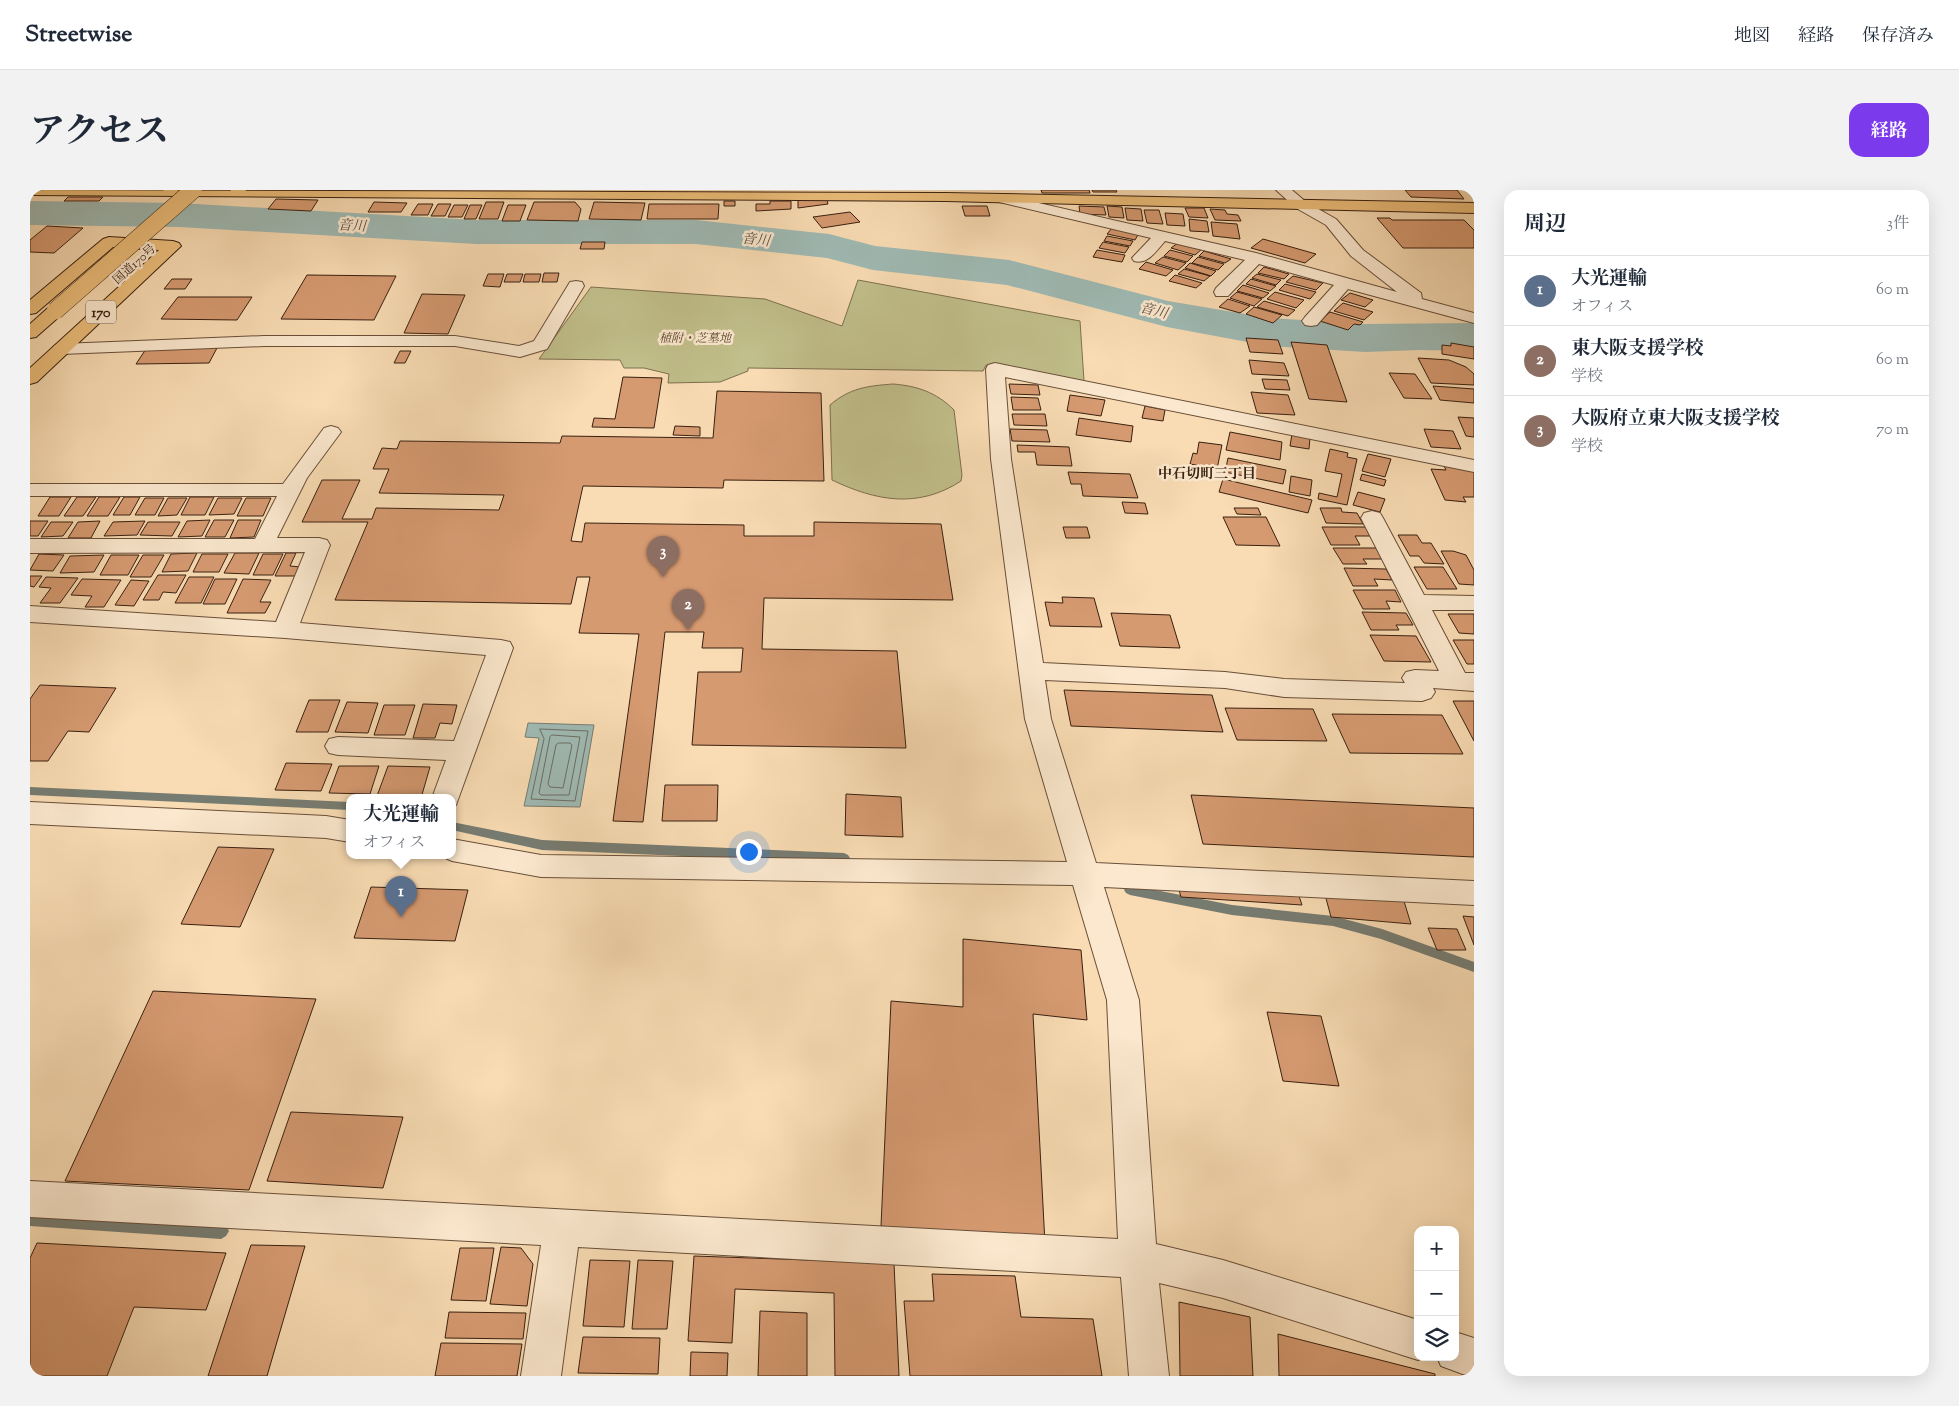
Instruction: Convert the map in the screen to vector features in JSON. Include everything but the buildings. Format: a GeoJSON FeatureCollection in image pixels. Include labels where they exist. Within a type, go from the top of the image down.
{"type":"FeatureCollection","features":[{"type":"Feature","properties":{"kind":"main road","name":"国道170号"},"geometry":{"type":"LineString","coordinates":[[30,333],[193,190]]}},
{"type":"Feature","properties":{"kind":"main road","name":"国道170号"},"geometry":{"type":"LineString","coordinates":[[30,357],[215,190]]}},
{"type":"Feature","properties":{"kind":"main road"},"geometry":{"type":"LineString","coordinates":[[30,191],[870,193],[945,194],[1000,198],[1474,208]]}},
{"type":"Feature","properties":{"kind":"main road","name":"170"},"geometry":{"type":"LineString","coordinates":[[30,309],[109,242],[173,246],[30,378]]}},
{"type":"Feature","properties":{"kind":"street"},"geometry":{"type":"LineString","coordinates":[[1283,190],[1330,222],[1357,253],[1426,306]]}},
{"type":"Feature","properties":{"kind":"street"},"geometry":{"type":"LineString","coordinates":[[1000,198],[1256,258],[1474,318]]}},
{"type":"Feature","properties":{"kind":"street"},"geometry":{"type":"LineString","coordinates":[[1140,258],[1163,235]]}},
{"type":"Feature","properties":{"kind":"street"},"geometry":{"type":"LineString","coordinates":[[1222,292],[1256,258]]}},
{"type":"Feature","properties":{"kind":"street"},"geometry":{"type":"LineString","coordinates":[[1311,321],[1344,283]]}},
{"type":"Feature","properties":{"kind":"street"},"geometry":{"type":"LineString","coordinates":[[61,349],[264,341],[455,341],[520,352],[541,345],[576,286]]}},
{"type":"Feature","properties":{"kind":"street"},"geometry":{"type":"LineString","coordinates":[[1149,1376],[1138,1259],[1123,1000],[1038,719],[1001,459],[995,369],[1474,466]]}},
{"type":"Feature","properties":{"kind":"street"},"geometry":{"type":"LineString","coordinates":[[263,545],[296,477],[332,432]]}},
{"type":"Feature","properties":{"kind":"street"},"geometry":{"type":"LineString","coordinates":[[30,490],[291,490]]}},
{"type":"Feature","properties":{"kind":"street"},"geometry":{"type":"LineString","coordinates":[[1372,518],[1415,602],[1465,681]]}},
{"type":"Feature","properties":{"kind":"street"},"geometry":{"type":"LineString","coordinates":[[30,546],[319,544],[284,630]]}},
{"type":"Feature","properties":{"kind":"street"},"geometry":{"type":"LineString","coordinates":[[1415,602],[1474,603]]}},
{"type":"Feature","properties":{"kind":"street"},"geometry":{"type":"LineString","coordinates":[[30,614],[284,630],[501,648],[447,794]]}},
{"type":"Feature","properties":{"kind":"street"},"geometry":{"type":"LineString","coordinates":[[1031,671],[1225,680],[1284,688],[1422,692],[1415,678],[1465,681]]}},
{"type":"Feature","properties":{"kind":"street"},"geometry":{"type":"LineString","coordinates":[[338,746],[463,751]]}},
{"type":"Feature","properties":{"kind":"street"},"geometry":{"type":"LineString","coordinates":[[30,813],[326,827],[346,830]]}},
{"type":"Feature","properties":{"kind":"street"},"geometry":{"type":"LineString","coordinates":[[456,851],[541,866],[1084,874],[1474,893]]}},
{"type":"Feature","properties":{"kind":"street"},"geometry":{"type":"LineString","coordinates":[[30,1199],[1138,1259],[1223,1279],[1414,1339]]}},
{"type":"Feature","properties":{"kind":"street"},"geometry":{"type":"LineString","coordinates":[[541,1376],[562,1227]]}},
{"type":"Feature","properties":{"kind":"street"},"geometry":{"type":"LineString","coordinates":[[1459,1353],[1474,1358]]}},
{"type":"Feature","properties":{"kind":"green space","name":"植附・芝墓地"},"geometry":{"type":"Polygon","coordinates":[[[858,280],[1080,321],[1084,381],[986,365],[983,371],[748,368],[748,371],[720,382],[668,383],[669,374],[644,368],[624,368],[620,360],[539,359],[591,287],[765,299],[842,326],[858,280]]]}},
{"type":"Feature","properties":{"kind":"green space"},"geometry":{"type":"Polygon","coordinates":[[[893,384],[910,386],[926,391],[954,410],[962,475],[961,481],[929,496],[897,499],[865,493],[832,480],[830,405],[852,391],[893,384]]]}},
{"type":"Feature","properties":{"kind":"water"},"geometry":{"type":"Polygon","coordinates":[[[528,723],[594,725],[580,807],[524,806],[539,738],[525,737],[528,723]]]}},
{"type":"Feature","properties":{"kind":"waterway","name":"音川"},"geometry":{"type":"LineString","coordinates":[[30,213],[179,215],[476,232],[696,232],[829,246],[873,258],[1009,273],[1167,314],[1269,332],[1365,338],[1419,336],[1474,337]]}},
{"type":"Feature","properties":{"kind":"waterway"},"geometry":{"type":"LineString","coordinates":[[30,791],[346,806]]}},
{"type":"Feature","properties":{"kind":"waterway"},"geometry":{"type":"LineString","coordinates":[[456,827],[542,845],[844,858]]}},
{"type":"Feature","properties":{"kind":"waterway"},"geometry":{"type":"LineString","coordinates":[[1130,890],[1232,910],[1333,921],[1382,934],[1474,967]]}},
{"type":"Feature","properties":{"kind":"waterway"},"geometry":{"type":"LineString","coordinates":[[30,1219],[221,1231]]}},
{"type":"Feature","properties":{"kind":"place","name":"大阪府立東大阪支援学校"},"geometry":{"type":"Point","coordinates":[663,577]}},
{"type":"Feature","properties":{"kind":"place","name":"東大阪支援学校"},"geometry":{"type":"Point","coordinates":[688,630]}},
{"type":"Feature","properties":{"kind":"place","name":"大光運輸"},"geometry":{"type":"Point","coordinates":[401,917]}},
{"type":"Feature","properties":{"kind":"district","name":"中石切町三丁目"},"geometry":{"type":"Point","coordinates":[1207,473]}}]}
